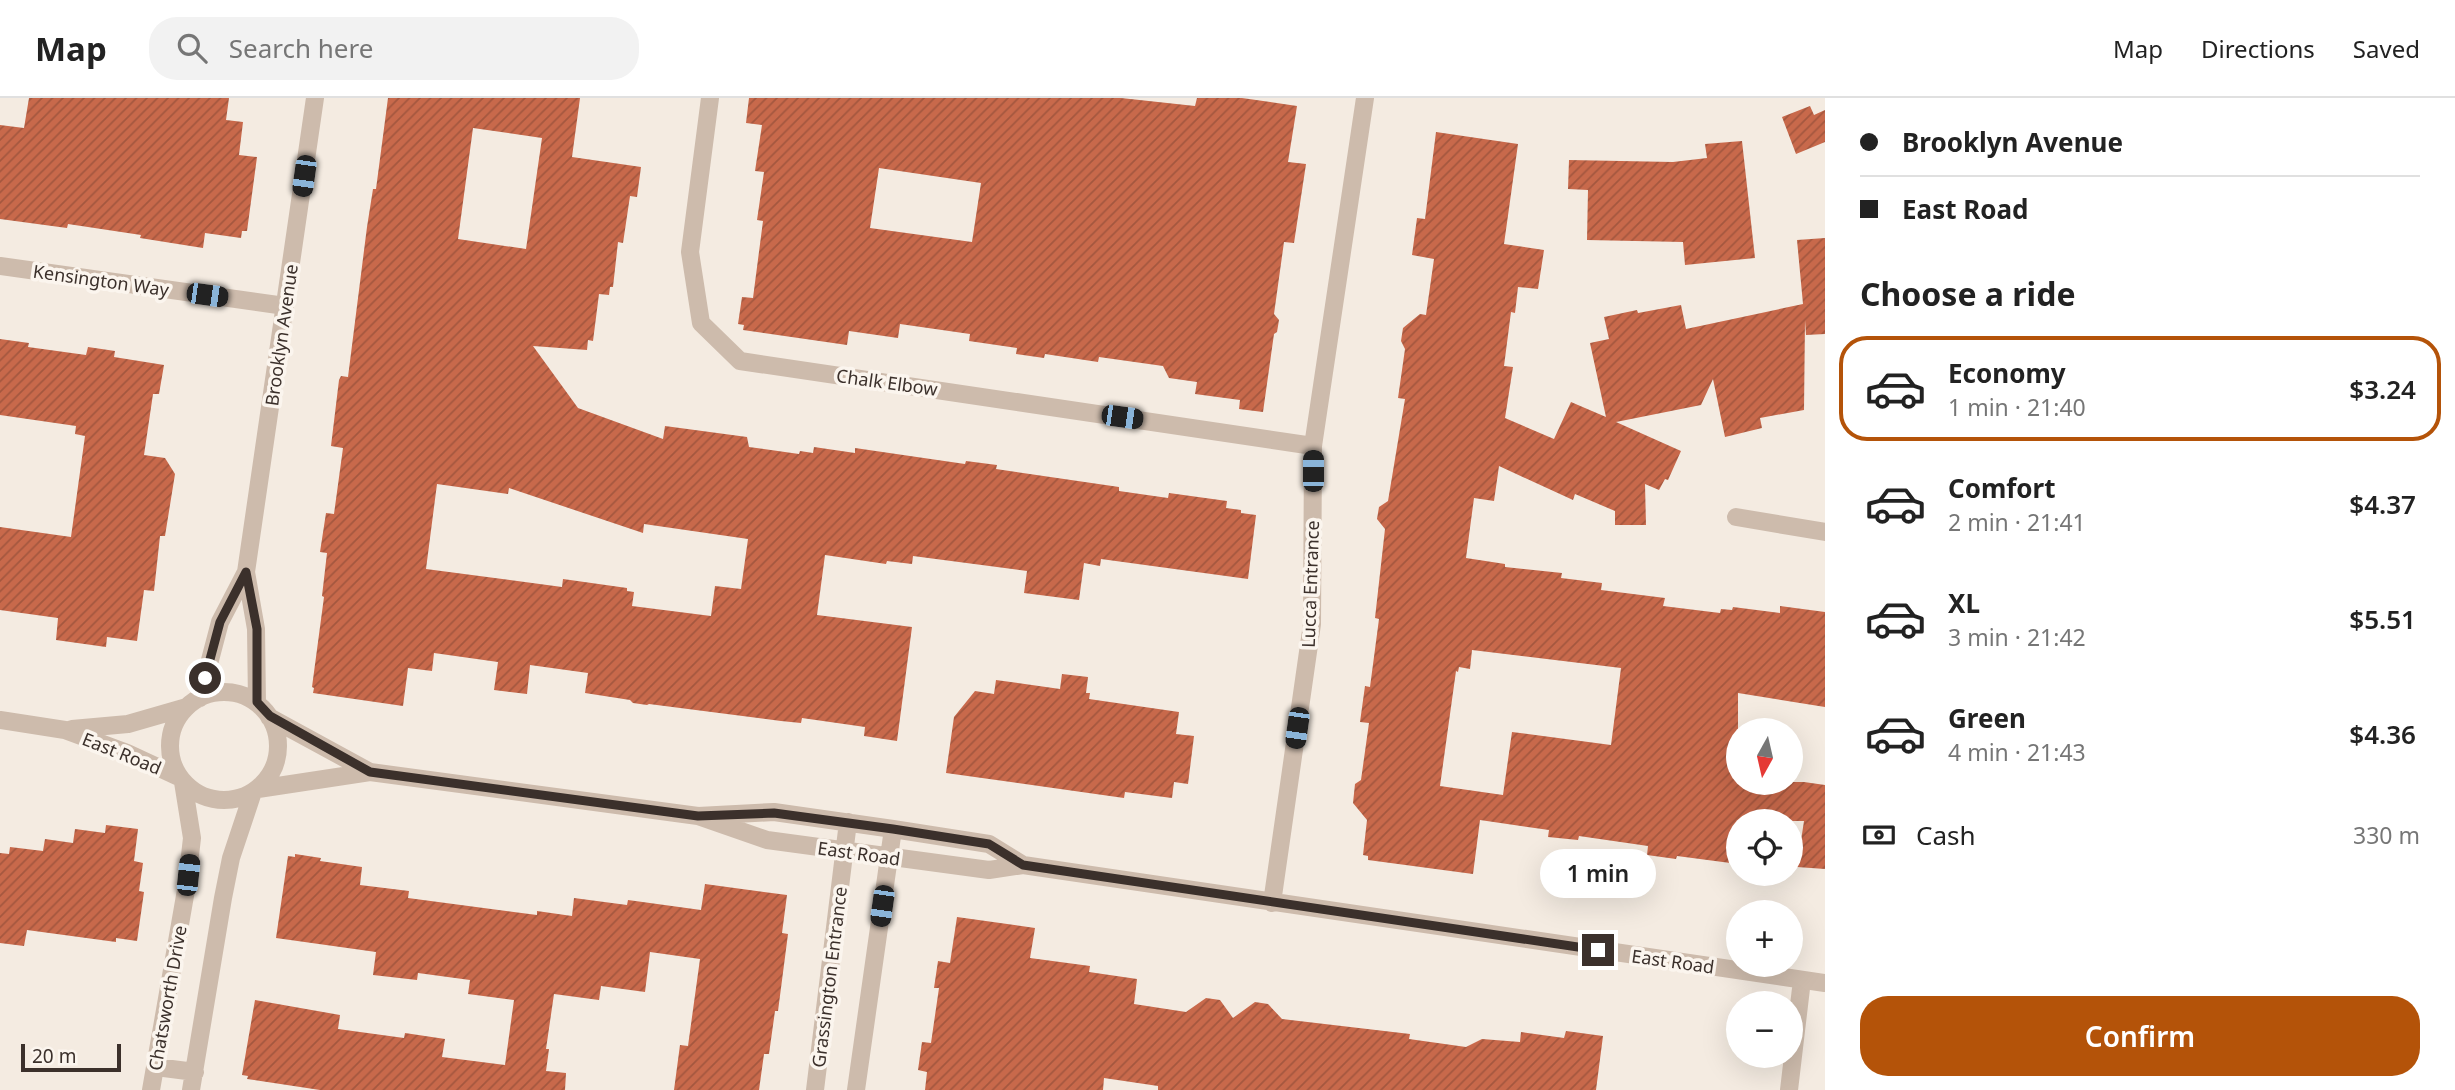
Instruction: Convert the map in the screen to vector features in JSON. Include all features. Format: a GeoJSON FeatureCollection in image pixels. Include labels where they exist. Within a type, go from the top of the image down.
{"type":"FeatureCollection","features":[{"type":"Feature","properties":{"kind":"street","name":"Brooklyn Avenue"},"geometry":{"type":"LineString","coordinates":[[194,702],[220,622],[246,572],[315,98]]}},
{"type":"Feature","properties":{"kind":"street","name":"Chalk Elbow"},"geometry":{"type":"LineString","coordinates":[[710,98],[690,252],[701,323],[740,361],[1313,446]]}},
{"type":"Feature","properties":{"kind":"street","name":"Lucca Entrance"},"geometry":{"type":"LineString","coordinates":[[1272,903],[1312,624],[1313,446],[1365,98]]}},
{"type":"Feature","properties":{"kind":"street","name":"Kensington Way"},"geometry":{"type":"LineString","coordinates":[[0,266],[285,306]]}},
{"type":"Feature","properties":{"kind":"street"},"geometry":{"type":"LineString","coordinates":[[1736,517],[1825,532]]}},
{"type":"Feature","properties":{"kind":"street","name":"Brooklyn Avenue"},"geometry":{"type":"LineString","coordinates":[[246,572],[257,629],[257,702]]}},
{"type":"Feature","properties":{"kind":"street"},"geometry":{"type":"LineString","coordinates":[[191,1090],[231,858],[256,791],[270,776],[277,760],[278,741],[270,716],[257,702],[226,692],[194,702],[173,727],[169,744],[172,761],[181,779],[200,795],[210,799],[233,800],[256,791]]}},
{"type":"Feature","properties":{"kind":"street","name":"East Road"},"geometry":{"type":"LineString","coordinates":[[65,730],[128,724],[194,702]]}},
{"type":"Feature","properties":{"kind":"street","name":"East Road"},"geometry":{"type":"LineString","coordinates":[[270,716],[370,772]]}},
{"type":"Feature","properties":{"kind":"street","name":"East Road"},"geometry":{"type":"LineString","coordinates":[[0,720],[65,730],[127,753],[181,779]]}},
{"type":"Feature","properties":{"kind":"street","name":"East Road"},"geometry":{"type":"LineString","coordinates":[[256,791],[370,772],[698,816],[774,813],[848,822],[989,844],[1023,865]]}},
{"type":"Feature","properties":{"kind":"street","name":"Chatsworth Drive"},"geometry":{"type":"LineString","coordinates":[[151,1090],[186,890],[192,838],[181,779]]}},
{"type":"Feature","properties":{"kind":"street","name":"East Road"},"geometry":{"type":"LineString","coordinates":[[698,816],[767,841],[989,870],[1023,865],[1825,983]]}},
{"type":"Feature","properties":{"kind":"street","name":"Grassington Entrance"},"geometry":{"type":"LineString","coordinates":[[815,1090],[848,822]]}},
{"type":"Feature","properties":{"kind":"street"},"geometry":{"type":"LineString","coordinates":[[856,1090],[893,829]]}},
{"type":"Feature","properties":{"kind":"street"},"geometry":{"type":"LineString","coordinates":[[1789,1090],[1802,980]]}},
{"type":"Feature","properties":{"kind":"street"},"geometry":{"type":"LineString","coordinates":[[156,1067],[195,1072]]}},
{"type":"Feature","properties":{"kind":"building"},"geometry":{"type":"Polygon","coordinates":[[[29,98],[229,98],[226,120],[243,122],[239,155],[257,157],[247,231],[242,231],[241,238],[205,233],[203,248],[68,224],[67,228],[0,219],[0,125],[24,128],[29,98]]]}},
{"type":"Feature","properties":{"kind":"building"},"geometry":{"type":"Polygon","coordinates":[[[388,98],[580,98],[572,157],[641,167],[637,197],[630,196],[623,243],[618,242],[613,287],[610,287],[609,295],[599,294],[593,341],[588,340],[587,350],[533,346],[578,408],[663,439],[665,426],[747,437],[749,447],[799,454],[800,451],[813,453],[814,447],[855,453],[855,448],[965,464],[966,461],[997,465],[996,469],[1119,487],[1119,491],[1168,498],[1169,493],[1227,501],[1226,508],[1256,515],[1248,579],[1101,559],[1100,566],[1084,563],[1079,600],[1024,593],[1027,571],[913,556],[912,564],[887,561],[886,564],[825,555],[817,615],[912,627],[897,741],[864,736],[865,727],[802,718],[801,723],[781,721],[633,703],[630,700],[585,693],[588,673],[530,665],[527,694],[494,690],[498,662],[434,653],[432,671],[408,668],[403,706],[313,693],[327,553],[320,552],[326,513],[334,514],[343,448],[331,446],[339,380],[341,376],[348,377],[367,227],[373,189],[376,189],[388,98]],[[473,128],[458,239],[526,249],[542,138],[473,128]],[[437,484],[426,569],[562,587],[563,579],[627,588],[627,591],[634,592],[632,606],[711,616],[715,586],[741,589],[748,539],[644,524],[643,533],[509,488],[508,494],[437,484]]]}},
{"type":"Feature","properties":{"kind":"building"},"geometry":{"type":"Polygon","coordinates":[[[749,98],[1121,98],[1195,106],[1197,98],[1242,98],[1297,106],[1288,162],[1306,164],[1294,243],[1284,242],[1274,314],[1279,320],[1277,332],[1274,334],[1263,412],[1239,409],[1240,400],[1195,394],[1197,382],[1169,378],[1163,366],[1099,357],[1098,362],[1045,354],[1044,358],[1016,354],[1017,348],[969,341],[970,334],[900,324],[898,338],[849,331],[847,345],[743,330],[744,325],[738,324],[742,297],[753,298],[763,221],[757,220],[764,172],[755,171],[762,125],[746,123],[749,98]],[[879,168],[870,228],[972,242],[981,183],[879,168]]]}},
{"type":"Feature","properties":{"kind":"building"},"geometry":{"type":"Polygon","coordinates":[[[1810,106],[1814,115],[1825,110],[1825,142],[1796,154],[1782,117],[1810,106]]]}},
{"type":"Feature","properties":{"kind":"building"},"geometry":{"type":"Polygon","coordinates":[[[1436,132],[1518,144],[1504,244],[1544,250],[1538,289],[1518,287],[1515,313],[1511,312],[1504,366],[1513,367],[1505,418],[1554,439],[1571,402],[1606,417],[1590,343],[1609,339],[1604,317],[1681,305],[1686,329],[1803,304],[1797,240],[1825,238],[1825,334],[1806,335],[1805,320],[1804,410],[1760,418],[1762,428],[1725,437],[1713,379],[1701,405],[1616,422],[1681,451],[1668,480],[1665,479],[1659,490],[1645,484],[1646,525],[1615,525],[1615,511],[1575,494],[1573,500],[1499,466],[1494,501],[1474,498],[1466,558],[1505,564],[1505,567],[1562,573],[1561,578],[1602,583],[1601,590],[1665,598],[1663,606],[1720,613],[1721,609],[1732,610],[1733,607],[1780,613],[1780,606],[1825,612],[1825,707],[1738,693],[1738,718],[1726,718],[1726,795],[1803,795],[1803,782],[1825,785],[1825,869],[1803,867],[1803,809],[1726,809],[1726,862],[1647,855],[1648,846],[1579,836],[1578,840],[1548,837],[1549,830],[1480,820],[1473,874],[1368,860],[1368,856],[1363,855],[1367,820],[1353,803],[1355,784],[1361,780],[1369,723],[1360,722],[1365,686],[1370,687],[1379,619],[1375,618],[1385,529],[1377,519],[1379,507],[1388,501],[1405,399],[1398,398],[1405,349],[1401,341],[1403,328],[1420,314],[1426,315],[1434,259],[1412,255],[1417,218],[1425,219],[1436,132]],[[1472,650],[1470,669],[1459,667],[1458,672],[1456,671],[1440,786],[1503,795],[1512,732],[1611,745],[1621,668],[1472,650]]]}},
{"type":"Feature","properties":{"kind":"building"},"geometry":{"type":"Polygon","coordinates":[[[1742,141],[1755,258],[1685,265],[1683,242],[1587,240],[1588,190],[1568,189],[1569,160],[1673,162],[1707,158],[1705,144],[1742,141]]]}},
{"type":"Feature","properties":{"kind":"building"},"geometry":{"type":"Polygon","coordinates":[[[0,339],[29,343],[28,347],[86,355],[88,347],[115,351],[114,357],[164,365],[159,394],[153,394],[144,455],[165,458],[175,474],[165,536],[160,536],[154,591],[144,590],[137,641],[107,637],[106,647],[56,640],[58,618],[0,610],[0,527],[71,537],[85,436],[75,434],[76,426],[0,415],[0,339]]]}},
{"type":"Feature","properties":{"kind":"building"},"geometry":{"type":"Polygon","coordinates":[[[1062,674],[1088,677],[1086,693],[1090,693],[1089,699],[1179,712],[1176,734],[1194,736],[1188,784],[1174,782],[1172,798],[1125,792],[1124,798],[946,773],[954,717],[975,691],[994,694],[996,680],[1060,689],[1062,674]]]}},
{"type":"Feature","properties":{"kind":"building"},"geometry":{"type":"Polygon","coordinates":[[[106,825],[138,829],[134,861],[143,863],[139,891],[144,892],[137,941],[116,938],[116,942],[27,930],[24,946],[0,943],[0,853],[9,854],[10,847],[43,851],[45,839],[73,843],[75,829],[105,833],[106,825]]]}},
{"type":"Feature","properties":{"kind":"building"},"geometry":{"type":"Polygon","coordinates":[[[295,854],[321,858],[320,861],[362,867],[360,885],[409,891],[408,898],[537,915],[537,911],[572,916],[574,898],[627,905],[628,900],[701,910],[705,884],[787,895],[782,933],[788,934],[778,1011],[775,1011],[769,1054],[764,1054],[759,1090],[674,1090],[680,1045],[688,1046],[700,959],[650,952],[645,992],[601,986],[599,1000],[554,994],[546,1049],[549,1049],[546,1071],[566,1073],[565,1090],[320,1090],[247,1079],[248,1076],[242,1075],[255,1000],[340,1015],[338,1029],[404,1038],[405,1033],[445,1039],[442,1057],[505,1065],[514,1000],[468,994],[470,980],[418,973],[417,980],[373,975],[376,952],[276,938],[288,856],[295,857],[295,854]]]}},
{"type":"Feature","properties":{"kind":"building"},"geometry":{"type":"Polygon","coordinates":[[[957,917],[1035,928],[1030,958],[1090,966],[1089,972],[1137,979],[1134,1004],[1186,1012],[1206,998],[1220,1000],[1233,1018],[1255,1002],[1268,1004],[1282,1019],[1410,1034],[1409,1039],[1466,1047],[1482,1039],[1520,1042],[1521,1032],[1564,1038],[1566,1031],[1603,1036],[1596,1090],[1158,1090],[1158,1086],[1104,1078],[1103,1090],[925,1090],[927,1072],[918,1070],[922,1042],[931,1043],[939,988],[934,988],[938,961],[950,963],[957,917]]]}},
{"type":"Feature","properties":{"kind":"route"},"geometry":{"type":"LineString","coordinates":[[205,678],[220,622],[246,572],[257,629],[257,702],[270,716],[370,772],[698,816],[774,813],[893,829],[989,844],[1023,865],[1598,950]]}}]}
